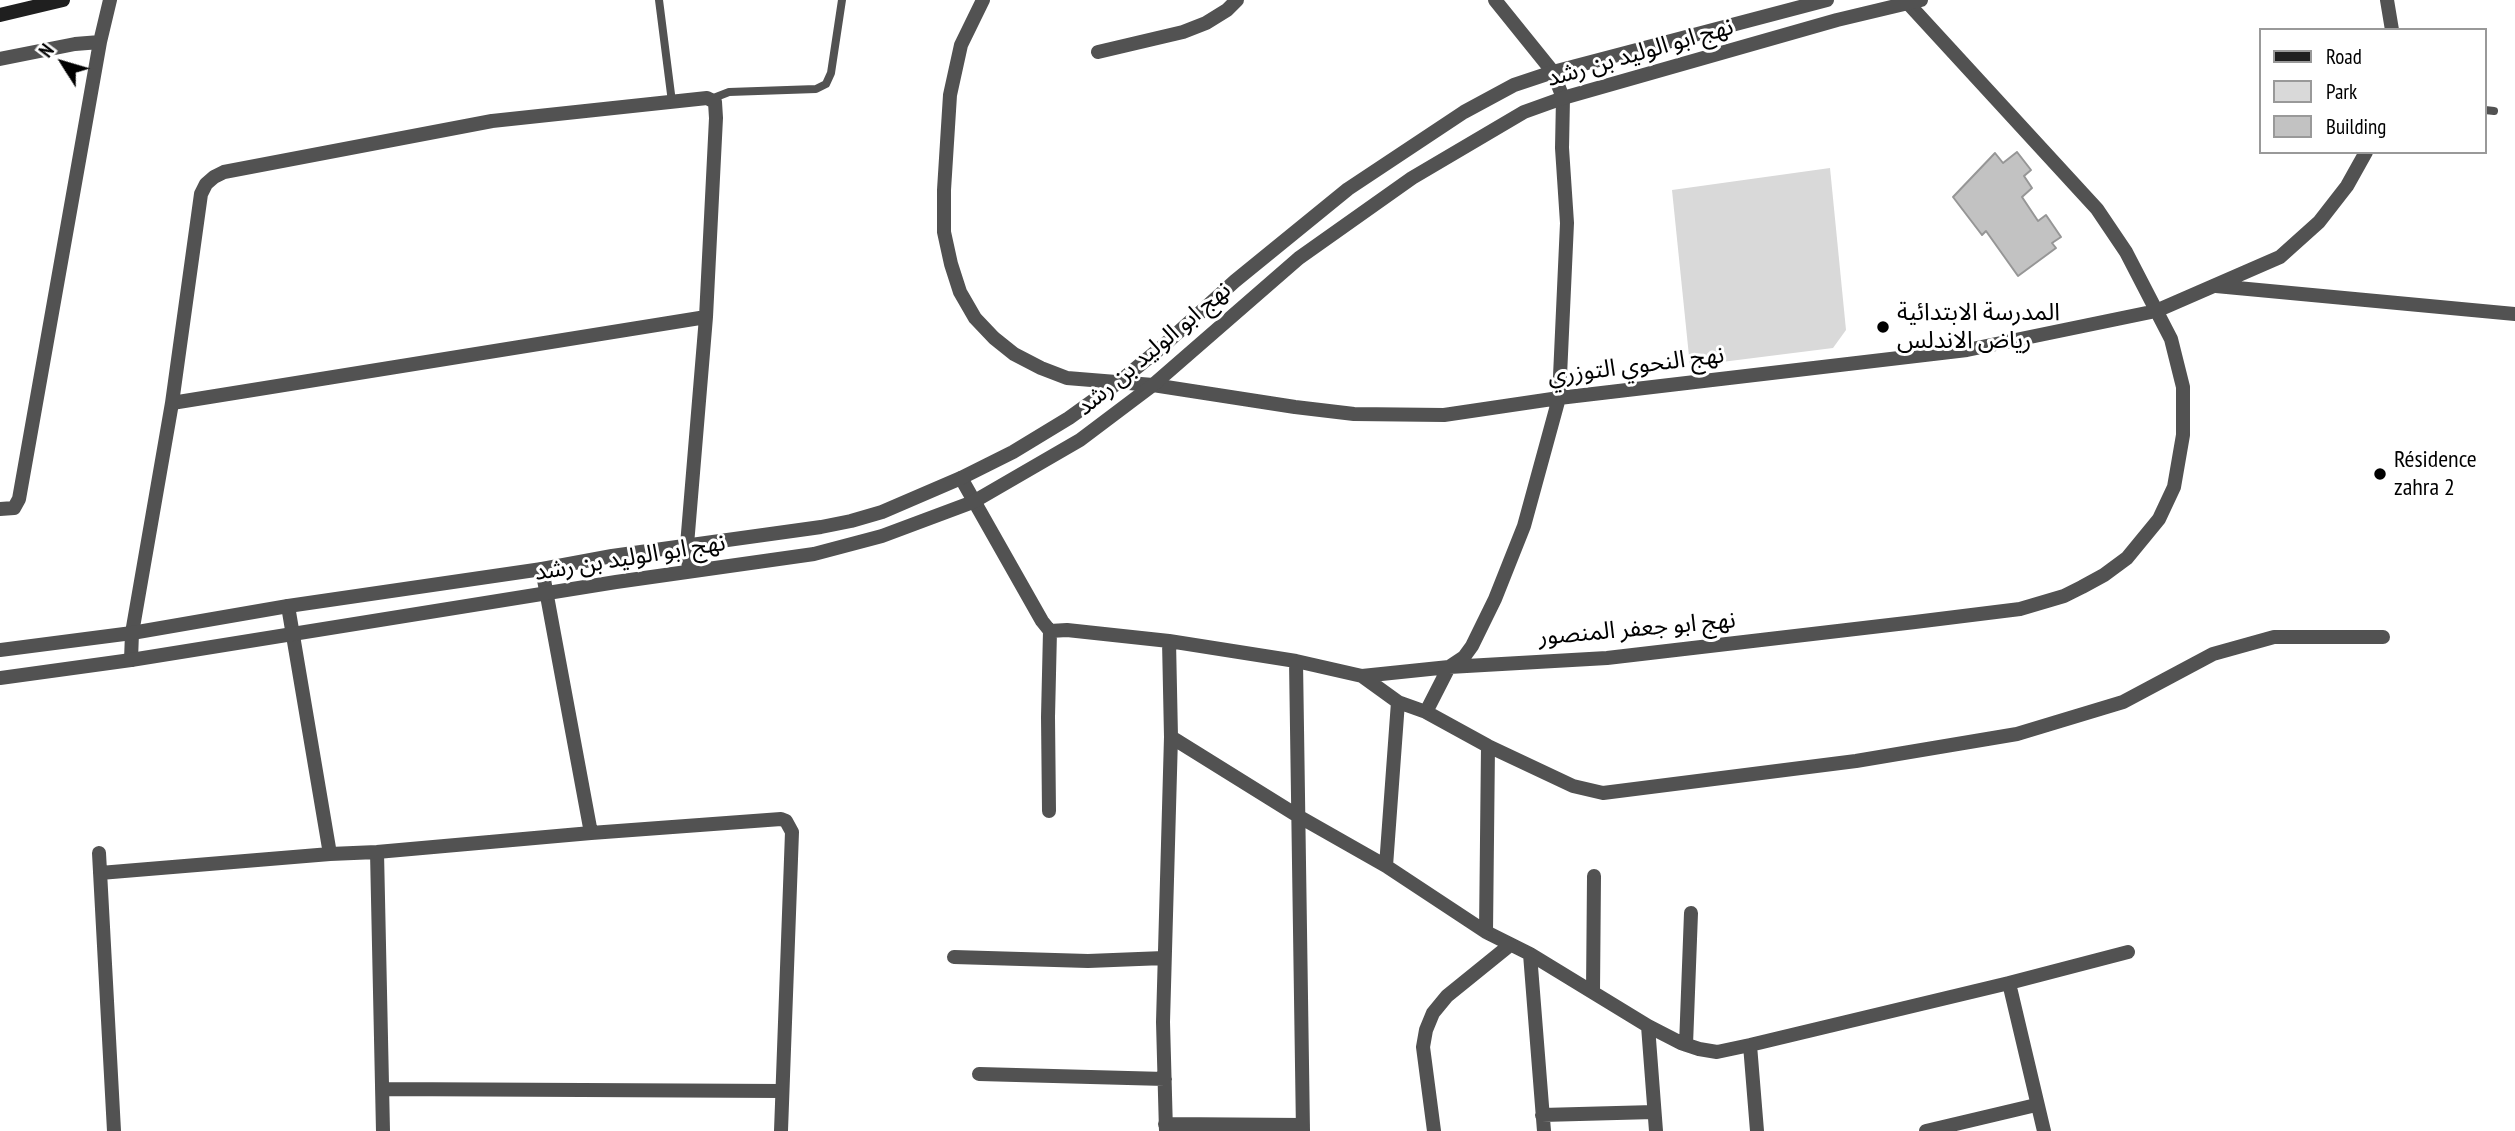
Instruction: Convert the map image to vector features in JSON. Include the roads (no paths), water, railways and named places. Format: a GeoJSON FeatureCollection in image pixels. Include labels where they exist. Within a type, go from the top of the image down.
{"type":"FeatureCollection","features":[{"type":"Feature","properties":{"kind":"main road"},"geometry":{"type":"LineString","coordinates":[[0,15],[63,0]]}},
{"type":"Feature","properties":{"kind":"street"},"geometry":{"type":"LineString","coordinates":[[0,509],[14,508],[19,499],[100,42],[110,0]]}},
{"type":"Feature","properties":{"kind":"street","name":"نهج النحوي التوزري"},"geometry":{"type":"LineString","coordinates":[[983,0],[961,46],[950,95],[945,149],[944,232],[960,292],[975,318],[1014,354],[1067,378],[1153,385],[1354,414],[1444,415],[1559,398],[1967,350],[2156,311],[2280,257],[2319,222],[2347,187],[2365,154]]}},
{"type":"Feature","properties":{"kind":"street"},"geometry":{"type":"LineString","coordinates":[[1098,52],[1183,32],[1206,23],[1237,0]]}},
{"type":"Feature","properties":{"kind":"street"},"geometry":{"type":"LineString","coordinates":[[1426,712],[1449,667],[1464,657],[1472,646],[1495,599],[1524,526],[1559,398],[1567,223],[1562,148],[1563,98],[1553,72],[1495,0]]}},
{"type":"Feature","properties":{"kind":"street","name":"نهج ابو الوليد بن رشد"},"geometry":{"type":"LineString","coordinates":[[0,650],[132,633],[288,606],[851,522],[882,512],[961,478],[1047,432],[1119,382],[1272,250],[1348,189],[1464,112],[1514,85],[1553,72],[1827,0]]}},
{"type":"Feature","properties":{"kind":"street"},"geometry":{"type":"LineString","coordinates":[[2387,0],[2392,28]]}},
{"type":"Feature","properties":{"kind":"street","name":"نهج ابو الوليد بن رشد"},"geometry":{"type":"LineString","coordinates":[[0,678],[131,660],[847,547],[972,502],[1080,440],[1153,385],[1299,258],[1412,177],[1524,112],[1563,98],[1911,1]]}},
{"type":"Feature","properties":{"kind":"street","name":"نهج ابو جعفر المنصور"},"geometry":{"type":"LineString","coordinates":[[1050,631],[1067,630],[1169,641],[1362,676],[1449,667],[1607,657],[2020,609],[2082,587],[2104,576],[2127,558],[2160,519],[2174,487],[2183,435],[2183,387],[2171,339],[2126,252],[2097,209],[1911,1]]}},
{"type":"Feature","properties":{"kind":"street"},"geometry":{"type":"LineString","coordinates":[[0,59],[75,44],[100,42]]}},
{"type":"Feature","properties":{"kind":"street"},"geometry":{"type":"LineString","coordinates":[[131,660],[132,633],[172,403],[201,194],[214,177],[224,172],[492,121],[672,102],[711,99],[715,103],[717,111],[706,317],[687,545],[690,570]]}},
{"type":"Feature","properties":{"kind":"street"},"geometry":{"type":"LineString","coordinates":[[2215,286],[2515,314]]}},
{"type":"Feature","properties":{"kind":"street"},"geometry":{"type":"LineString","coordinates":[[172,403],[706,317]]}},
{"type":"Feature","properties":{"kind":"street"},"geometry":{"type":"LineString","coordinates":[[961,478],[972,502],[1050,631],[1049,811]]}},
{"type":"Feature","properties":{"kind":"street"},"geometry":{"type":"LineString","coordinates":[[542,569],[591,832]]}},
{"type":"Feature","properties":{"kind":"street"},"geometry":{"type":"LineString","coordinates":[[288,606],[330,854]]}},
{"type":"Feature","properties":{"kind":"street"},"geometry":{"type":"LineString","coordinates":[[1362,676],[1398,702],[1426,712],[1488,746],[1573,786],[1603,793],[1856,761],[2017,734],[2123,702],[2213,654],[2274,637],[2383,637]]}},
{"type":"Feature","properties":{"kind":"street"},"geometry":{"type":"LineString","coordinates":[[1169,641],[1171,737],[1164,958],[1165,1128],[1303,1128],[1296,662]]}},
{"type":"Feature","properties":{"kind":"street"},"geometry":{"type":"LineString","coordinates":[[1385,866],[1398,702]]}},
{"type":"Feature","properties":{"kind":"street"},"geometry":{"type":"LineString","coordinates":[[1171,737],[1385,866],[1486,933],[1530,954],[1648,1026],[1686,1045],[1717,1052],[2128,952]]}},
{"type":"Feature","properties":{"kind":"street"},"geometry":{"type":"LineString","coordinates":[[1486,933],[1488,746]]}},
{"type":"Feature","properties":{"kind":"street"},"geometry":{"type":"LineString","coordinates":[[100,873],[781,819],[789,824],[792,832],[781,1131]]}},
{"type":"Feature","properties":{"kind":"street"},"geometry":{"type":"LineString","coordinates":[[377,852],[383,1131]]}},
{"type":"Feature","properties":{"kind":"street"},"geometry":{"type":"LineString","coordinates":[[99,853],[114,1131]]}},
{"type":"Feature","properties":{"kind":"street"},"geometry":{"type":"LineString","coordinates":[[1593,992],[1594,876]]}},
{"type":"Feature","properties":{"kind":"street"},"geometry":{"type":"LineString","coordinates":[[1686,1045],[1691,914]]}},
{"type":"Feature","properties":{"kind":"street"},"geometry":{"type":"LineString","coordinates":[[1434,1131],[1423,1047],[1426,1030],[1433,1013],[1447,996],[1510,945]]}},
{"type":"Feature","properties":{"kind":"street"},"geometry":{"type":"LineString","coordinates":[[1530,954],[1544,1131]]}},
{"type":"Feature","properties":{"kind":"street"},"geometry":{"type":"LineString","coordinates":[[954,957],[1088,961],[1164,958]]}},
{"type":"Feature","properties":{"kind":"street"},"geometry":{"type":"LineString","coordinates":[[2009,983],[2044,1131]]}},
{"type":"Feature","properties":{"kind":"street"},"geometry":{"type":"LineString","coordinates":[[1648,1026],[1656,1131]]}},
{"type":"Feature","properties":{"kind":"street"},"geometry":{"type":"LineString","coordinates":[[1750,1045],[1758,1131]]}},
{"type":"Feature","properties":{"kind":"street"},"geometry":{"type":"LineString","coordinates":[[979,1074],[1165,1079]]}},
{"type":"Feature","properties":{"kind":"street"},"geometry":{"type":"LineString","coordinates":[[382,1089],[782,1091]]}},
{"type":"Feature","properties":{"kind":"street"},"geometry":{"type":"LineString","coordinates":[[1926,1131],[2036,1105]]}},
{"type":"Feature","properties":{"kind":"street"},"geometry":{"type":"LineString","coordinates":[[1542,1115],[1654,1112]]}},
{"type":"Feature","properties":{"kind":"lane"},"geometry":{"type":"LineString","coordinates":[[659,0],[672,102]]}},
{"type":"Feature","properties":{"kind":"lane"},"geometry":{"type":"LineString","coordinates":[[711,99],[729,92],[816,89],[826,84],[831,73],[842,0]]}},
{"type":"Feature","properties":{"kind":"place","name":"المدرسة الابتدائية رياض الاندلس"},"geometry":{"type":"Point","coordinates":[1883,327]}},
{"type":"Feature","properties":{"kind":"place","name":"Résidence zahra 2"},"geometry":{"type":"Point","coordinates":[2380,474]}}]}
